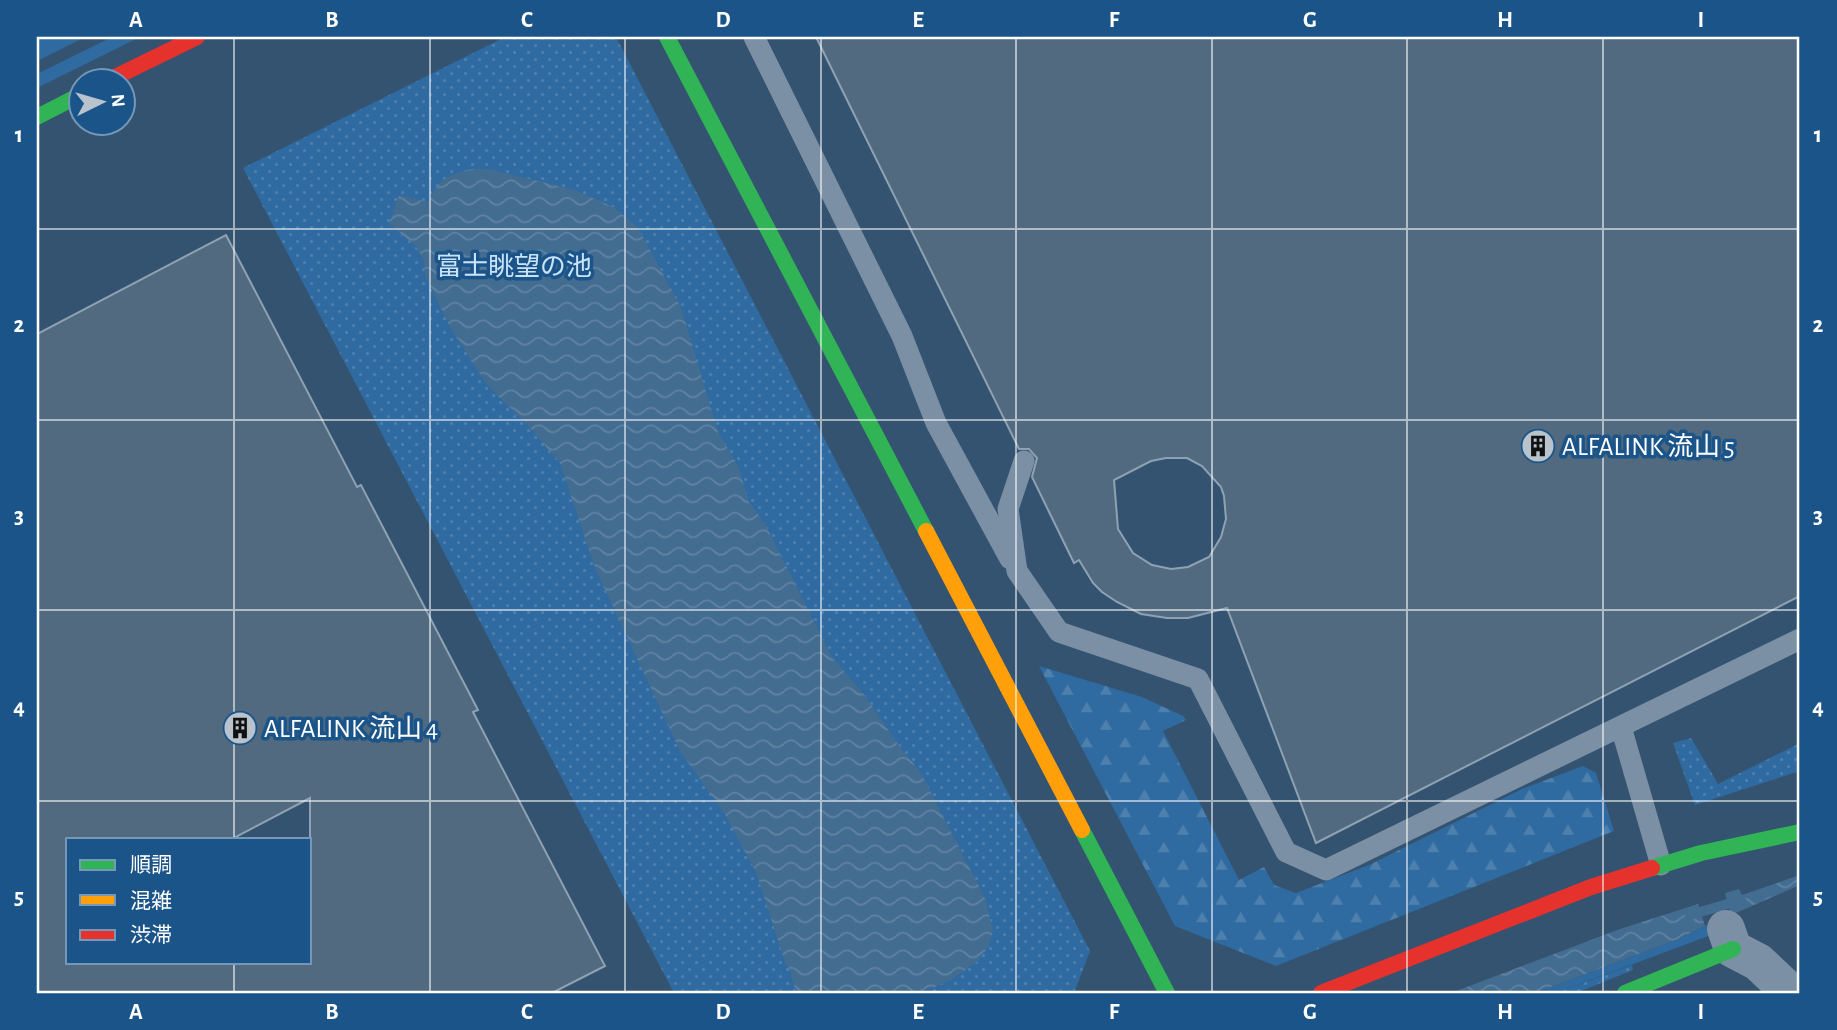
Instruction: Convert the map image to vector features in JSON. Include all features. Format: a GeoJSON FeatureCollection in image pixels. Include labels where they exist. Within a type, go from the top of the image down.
{"type":"FeatureCollection","features":[{"type":"Feature","properties":{"kind":"street"},"geometry":{"type":"LineString","coordinates":[[136,67],[197,37]]}},
{"type":"Feature","properties":{"kind":"street"},"geometry":{"type":"LineString","coordinates":[[667,37],[1167,993]]}},
{"type":"Feature","properties":{"kind":"street"},"geometry":{"type":"LineString","coordinates":[[37,117],[66,102]]}},
{"type":"Feature","properties":{"kind":"street"},"geometry":{"type":"LineString","coordinates":[[1321,993],[1591,887],[1712,850],[1800,832]]}},
{"type":"Feature","properties":{"kind":"street"},"geometry":{"type":"LineString","coordinates":[[1629,992],[1729,939],[1791,993]]}},
{"type":"Feature","properties":{"kind":"lane"},"geometry":{"type":"LineString","coordinates":[[754,37],[902,336],[936,423],[1017,571],[1059,632],[1198,679],[1286,852],[1326,870],[1800,639]]}},
{"type":"Feature","properties":{"kind":"lane"},"geometry":{"type":"LineString","coordinates":[[1017,571],[1008,509],[1024,461]]}},
{"type":"Feature","properties":{"kind":"lane"},"geometry":{"type":"LineString","coordinates":[[1621,727],[1661,865]]}},
{"type":"Feature","properties":{"kind":"green space"},"geometry":{"type":"Polygon","coordinates":[[[37,37],[85,37],[37,61],[37,37]]]}},
{"type":"Feature","properties":{"kind":"green space"},"geometry":{"type":"Polygon","coordinates":[[[112,37],[140,37],[81,66],[66,66],[66,74],[37,88],[37,74],[112,37]]]}},
{"type":"Feature","properties":{"kind":"green space","name":"富士眺望の池"},"geometry":{"type":"Polygon","coordinates":[[[505,37],[616,37],[1090,951],[1074,993],[674,993],[243,168],[505,37]]]}},
{"type":"Feature","properties":{"kind":"green space"},"geometry":{"type":"Polygon","coordinates":[[[1039,666],[1142,697],[1183,716],[1186,720],[1163,731],[1239,880],[1264,867],[1274,885],[1296,893],[1369,865],[1522,789],[1583,766],[1596,773],[1614,831],[1276,966],[1175,926],[1039,666]]]}},
{"type":"Feature","properties":{"kind":"green space"},"geometry":{"type":"Polygon","coordinates":[[[1691,738],[1718,784],[1800,743],[1800,771],[1695,805],[1673,743],[1691,738]]]}},
{"type":"Feature","properties":{"kind":"green space"},"geometry":{"type":"Polygon","coordinates":[[[1709,924],[1714,934],[1555,993],[1535,993],[1676,940],[1709,924]]]}},
{"type":"Feature","properties":{"kind":"green space"},"geometry":{"type":"Polygon","coordinates":[[[1632,965],[1633,970],[1576,993],[1555,993],[1632,965]]]}},
{"type":"Feature","properties":{"kind":"water"},"geometry":{"type":"Polygon","coordinates":[[[473,169],[489,169],[575,190],[615,208],[638,228],[681,307],[718,432],[738,466],[749,502],[764,522],[832,657],[866,697],[921,773],[985,898],[993,931],[988,947],[977,962],[951,980],[913,993],[796,993],[756,872],[724,813],[680,751],[595,568],[560,463],[487,385],[450,327],[425,275],[424,261],[415,245],[389,224],[399,195],[428,202],[445,179],[473,169]]]}},
{"type":"Feature","properties":{"kind":"water"},"geometry":{"type":"Polygon","coordinates":[[[1800,875],[1800,885],[1731,915],[1725,893],[1739,889],[1742,895],[1800,875]]]}},
{"type":"Feature","properties":{"kind":"water"},"geometry":{"type":"Polygon","coordinates":[[[1698,904],[1705,926],[1676,940],[1535,993],[1451,993],[1620,929],[1698,904]]]}},
{"type":"Feature","properties":{"kind":"building","name":"ALFALINK 流山 5"},"geometry":{"type":"Polygon","coordinates":[[[816,37],[1800,37],[1800,596],[1316,843],[1227,608],[1188,618],[1167,618],[1141,614],[1102,592],[1079,560],[1074,563],[1032,477],[1037,458],[1029,449],[1019,449],[816,37]],[[1187,458],[1151,461],[1114,480],[1118,529],[1133,553],[1152,565],[1171,569],[1188,567],[1209,557],[1221,537],[1226,519],[1221,487],[1202,466],[1187,458]]]}},
{"type":"Feature","properties":{"kind":"building","name":"ALFALINK 流山 4"},"geometry":{"type":"Polygon","coordinates":[[[226,235],[357,487],[361,485],[478,710],[473,712],[605,966],[552,993],[37,993],[37,334],[226,235]]]}},
{"type":"Feature","properties":{"kind":"waterway"},"geometry":{"type":"LineString","coordinates":[[1690,915],[1741,900]]}},
{"type":"Feature","properties":{"kind":"traffic: fast"},"geometry":{"type":"LineString","coordinates":[[667,37],[926,531]]}},
{"type":"Feature","properties":{"kind":"traffic: fast"},"geometry":{"type":"LineString","coordinates":[[37,117],[66,102]]}},
{"type":"Feature","properties":{"kind":"traffic: fast"},"geometry":{"type":"LineString","coordinates":[[1082,830],[1167,993]]}},
{"type":"Feature","properties":{"kind":"traffic: fast"},"geometry":{"type":"LineString","coordinates":[[1652,868],[1701,853],[1800,832]]}},
{"type":"Feature","properties":{"kind":"traffic: fast"},"geometry":{"type":"LineString","coordinates":[[1625,993],[1733,949]]}},
{"type":"Feature","properties":{"kind":"traffic: slow"},"geometry":{"type":"LineString","coordinates":[[926,531],[1082,830]]}},
{"type":"Feature","properties":{"kind":"traffic: jam"},"geometry":{"type":"LineString","coordinates":[[136,67],[197,37]]}},
{"type":"Feature","properties":{"kind":"traffic: jam"},"geometry":{"type":"LineString","coordinates":[[1321,993],[1591,887],[1652,868]]}},
{"type":"Feature","properties":{"kind":"place","name":"ALFALINK 流山 5"},"geometry":{"type":"Point","coordinates":[1538,446]}},
{"type":"Feature","properties":{"kind":"place","name":"ALFALINK 流山 4"},"geometry":{"type":"Point","coordinates":[240,728]}}]}
